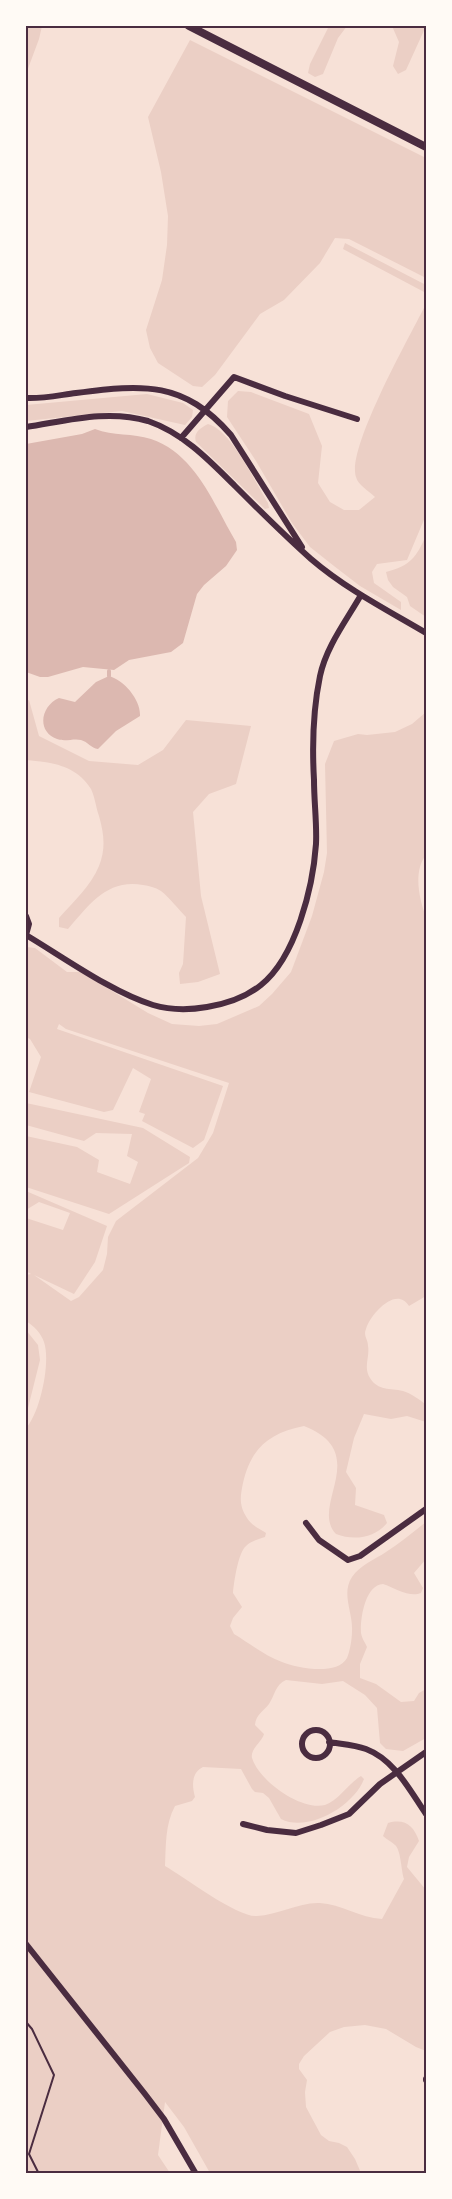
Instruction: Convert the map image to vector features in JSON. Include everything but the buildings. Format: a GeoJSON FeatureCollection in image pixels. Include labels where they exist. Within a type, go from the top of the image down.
{"type":"FeatureCollection","features":[{"type":"Feature","properties":{"kind":"street"},"geometry":{"type":"LineString","coordinates":[[189,26],[426,147]]}},
{"type":"Feature","properties":{"kind":"street"},"geometry":{"type":"LineString","coordinates":[[181,438],[234,377],[357,419]]}},
{"type":"Feature","properties":{"kind":"street"},"geometry":{"type":"LineString","coordinates":[[26,398],[112,388],[156,389],[192,400],[206,410],[231,435],[286,523],[314,561]]}},
{"type":"Feature","properties":{"kind":"street"},"geometry":{"type":"LineString","coordinates":[[26,427],[107,415],[147,421],[164,428],[181,438],[214,466],[314,561],[361,595],[426,633]]}},
{"type":"Feature","properties":{"kind":"street"},"geometry":{"type":"LineString","coordinates":[[26,916],[29,924],[26,935],[115,988],[154,1005],[196,1009],[219,1005],[242,997],[262,985],[288,950],[307,897],[316,844],[313,754],[318,688],[329,650],[361,595]]}},
{"type":"Feature","properties":{"kind":"street"},"geometry":{"type":"LineString","coordinates":[[306,1523],[319,1540],[348,1560],[360,1556],[426,1509]]}},
{"type":"Feature","properties":{"kind":"street"},"geometry":{"type":"LineString","coordinates":[[317,1730],[325,1734],[329,1742],[326,1754],[318,1758],[309,1756],[302,1745],[308,1733],[317,1730]]}},
{"type":"Feature","properties":{"kind":"street"},"geometry":{"type":"LineString","coordinates":[[329,1742],[365,1749],[383,1759],[398,1773],[426,1814]]}},
{"type":"Feature","properties":{"kind":"street"},"geometry":{"type":"LineString","coordinates":[[243,1824],[267,1830],[296,1833],[321,1826],[349,1814],[380,1784],[426,1752]]}},
{"type":"Feature","properties":{"kind":"street"},"geometry":{"type":"LineString","coordinates":[[26,1944],[146,2094],[164,2119],[196,2174]]}},
{"type":"Feature","properties":{"kind":"path"},"geometry":{"type":"LineString","coordinates":[[26,2022],[32,2029],[54,2075],[28,2154],[39,2174]]}},
{"type":"Feature","properties":{"kind":"shaded area"},"geometry":{"type":"Polygon","coordinates":[[[26,26],[42,26],[26,74],[26,26]]]}},
{"type":"Feature","properties":{"kind":"shaded area"},"geometry":{"type":"Polygon","coordinates":[[[329,26],[347,26],[338,38],[323,74],[315,77],[308,73],[310,64],[329,26]]]}},
{"type":"Feature","properties":{"kind":"shaded area"},"geometry":{"type":"Polygon","coordinates":[[[392,26],[426,26],[406,70],[398,74],[393,66],[399,42],[392,26]]]}},
{"type":"Feature","properties":{"kind":"shaded area"},"geometry":{"type":"Polygon","coordinates":[[[190,40],[426,158],[426,278],[349,239],[335,238],[320,263],[284,300],[260,314],[215,375],[202,387],[193,386],[158,363],[150,348],[146,330],[162,280],[168,216],[161,172],[148,117],[190,40]]]}},
{"type":"Feature","properties":{"kind":"shaded area"},"geometry":{"type":"Polygon","coordinates":[[[345,243],[426,285],[426,293],[343,249],[345,243]]]}},
{"type":"Feature","properties":{"kind":"shaded area"},"geometry":{"type":"Polygon","coordinates":[[[426,304],[426,515],[407,560],[377,564],[372,572],[374,583],[401,602],[401,610],[360,586],[310,547],[292,523],[227,417],[228,401],[238,391],[251,392],[309,414],[322,446],[318,483],[330,502],[344,510],[359,510],[375,497],[361,485],[356,477],[356,463],[361,442],[382,391],[426,304]]]}},
{"type":"Feature","properties":{"kind":"shaded area"},"geometry":{"type":"Polygon","coordinates":[[[147,394],[183,403],[193,410],[192,417],[185,425],[122,411],[26,421],[26,405],[147,394]]]}},
{"type":"Feature","properties":{"kind":"shaded area"},"geometry":{"type":"Polygon","coordinates":[[[208,424],[217,428],[234,446],[269,508],[265,509],[196,442],[195,436],[198,431],[208,424]]]}},
{"type":"Feature","properties":{"kind":"shaded area"},"geometry":{"type":"Polygon","coordinates":[[[95,429],[151,439],[167,446],[180,456],[202,482],[236,542],[237,550],[226,566],[197,594],[183,643],[171,652],[129,660],[114,670],[83,667],[48,677],[40,677],[26,672],[26,444],[82,434],[95,429]]]}},
{"type":"Feature","properties":{"kind":"shaded area"},"geometry":{"type":"Polygon","coordinates":[[[426,535],[426,617],[410,606],[407,597],[393,587],[386,572],[401,567],[412,559],[426,535]]]}},
{"type":"Feature","properties":{"kind":"shaded area"},"geometry":{"type":"Polygon","coordinates":[[[109,676],[126,686],[135,697],[140,716],[116,731],[98,749],[81,740],[60,740],[50,735],[43,719],[45,712],[53,702],[59,698],[75,702],[96,682],[109,676]]]}},
{"type":"Feature","properties":{"kind":"shaded area"},"geometry":{"type":"Polygon","coordinates":[[[29,700],[39,736],[89,761],[138,765],[163,750],[186,720],[251,726],[236,784],[209,794],[193,812],[201,896],[220,974],[198,982],[180,984],[179,973],[183,964],[186,917],[164,894],[152,887],[130,884],[109,890],[100,895],[68,929],[59,927],[59,918],[96,873],[103,853],[103,835],[94,795],[85,781],[62,766],[26,760],[26,701],[29,700]]]}},
{"type":"Feature","properties":{"kind":"shaded area"},"geometry":{"type":"Polygon","coordinates":[[[426,712],[426,855],[420,869],[418,885],[426,917],[426,1296],[409,1306],[404,1300],[397,1299],[384,1304],[368,1323],[365,1334],[368,1344],[367,1370],[370,1378],[381,1387],[403,1391],[421,1401],[426,1405],[426,1422],[407,1416],[391,1419],[364,1414],[354,1438],[346,1472],[356,1488],[355,1505],[384,1515],[387,1523],[370,1535],[357,1538],[336,1534],[330,1522],[329,1509],[337,1465],[334,1450],[324,1437],[304,1426],[281,1433],[263,1444],[246,1471],[241,1501],[244,1514],[249,1521],[266,1533],[265,1537],[248,1544],[241,1555],[233,1593],[242,1607],[230,1626],[234,1634],[269,1656],[289,1664],[326,1669],[342,1664],[347,1658],[352,1638],[347,1597],[352,1577],[363,1566],[391,1549],[426,1522],[426,1559],[414,1573],[423,1588],[421,1593],[407,1593],[383,1584],[372,1590],[368,1596],[361,1620],[361,1633],[367,1647],[360,1664],[360,1678],[376,1684],[401,1702],[414,1701],[419,1693],[426,1689],[426,1738],[403,1751],[386,1749],[380,1743],[377,1708],[365,1695],[343,1681],[322,1684],[286,1680],[277,1687],[269,1704],[256,1721],[255,1725],[264,1734],[252,1755],[256,1767],[272,1785],[282,1792],[293,1799],[315,1806],[330,1803],[361,1776],[364,1779],[359,1789],[351,1799],[329,1814],[316,1820],[292,1822],[281,1819],[269,1798],[252,1789],[241,1769],[203,1767],[194,1776],[195,1797],[192,1801],[175,1806],[169,1820],[165,1866],[211,1896],[248,1915],[265,1915],[304,1904],[320,1903],[382,1919],[404,1879],[397,1848],[383,1836],[388,1823],[408,1824],[419,1841],[409,1857],[407,1867],[426,1890],[426,2051],[386,2029],[365,2025],[344,2027],[330,2032],[304,2056],[299,2064],[299,2069],[307,2080],[306,2107],[321,2135],[329,2141],[347,2147],[361,2173],[210,2173],[184,2127],[165,2102],[158,2155],[170,2173],[26,2173],[26,1428],[40,1399],[45,1374],[46,1351],[43,1339],[37,1330],[26,1321],[26,1275],[31,1274],[26,1271],[26,1218],[63,1230],[70,1213],[39,1202],[26,1210],[26,1191],[107,1226],[95,1262],[74,1294],[34,1275],[71,1301],[79,1297],[103,1270],[108,1237],[116,1221],[198,1158],[213,1133],[229,1083],[66,1029],[59,1024],[57,1029],[223,1086],[204,1140],[193,1148],[142,1121],[145,1114],[139,1112],[151,1079],[133,1068],[113,1110],[104,1112],[29,1092],[41,1057],[30,1039],[26,1037],[26,947],[35,948],[67,972],[81,972],[148,1013],[172,1024],[199,1026],[217,1024],[259,1006],[291,972],[312,916],[327,853],[325,764],[334,741],[358,734],[395,732],[412,724],[426,712]]]}},
{"type":"Feature","properties":{"kind":"shaded area"},"geometry":{"type":"Polygon","coordinates":[[[26,1103],[143,1128],[190,1157],[189,1163],[109,1214],[26,1187],[26,1136],[77,1147],[99,1160],[97,1172],[130,1184],[138,1162],[127,1156],[132,1134],[96,1133],[84,1141],[26,1125],[26,1103]]]}},
{"type":"Feature","properties":{"kind":"shaded area"},"geometry":{"type":"Polygon","coordinates":[[[26,1330],[38,1345],[40,1360],[26,1416],[26,1330]]]}},
{"type":"Feature","properties":{"kind":"waterway"},"geometry":{"type":"LineString","coordinates":[[109,671],[109,676]]}}]}
